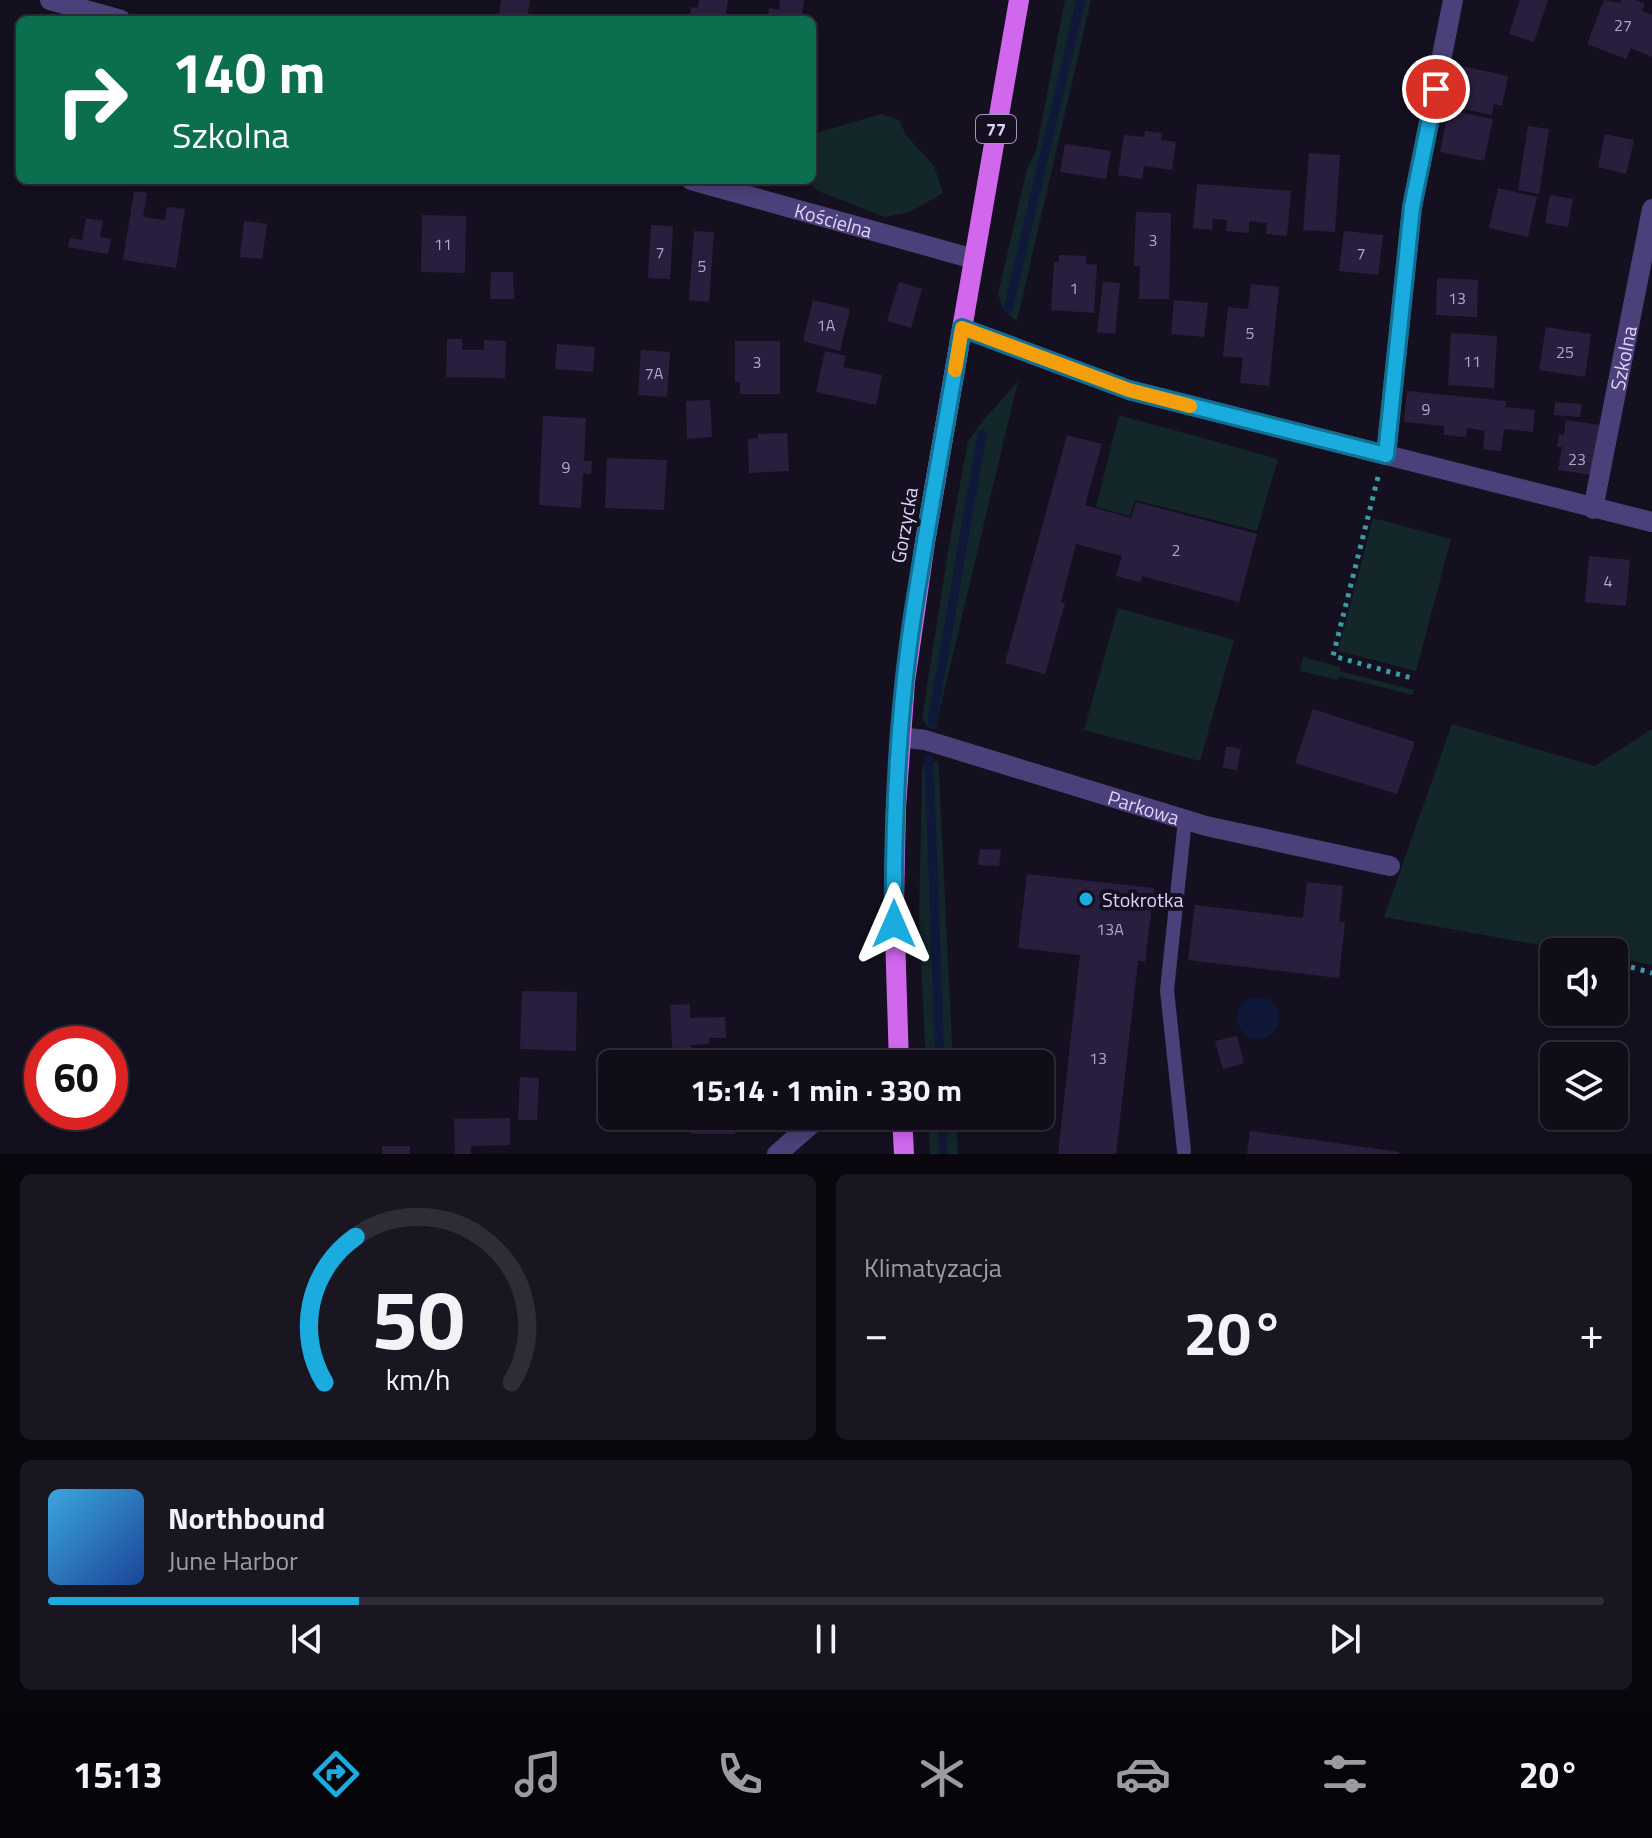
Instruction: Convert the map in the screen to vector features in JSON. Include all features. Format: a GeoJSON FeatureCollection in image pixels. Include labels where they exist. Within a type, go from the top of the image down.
{"type":"FeatureCollection","features":[{"type":"Feature","properties":{"kind":"main road","name":"Gorzycka"},"geometry":{"type":"LineString","coordinates":[[899,1050],[894,902],[900,737],[915,599],[1019,0]]}},
{"type":"Feature","properties":{"kind":"main road"},"geometry":{"type":"LineString","coordinates":[[903,1130],[904,1154]]}},
{"type":"Feature","properties":{"kind":"street"},"geometry":{"type":"LineString","coordinates":[[50,0],[107,16]]}},
{"type":"Feature","properties":{"kind":"street"},"geometry":{"type":"LineString","coordinates":[[1386,455],[1412,207],[1453,0]]}},
{"type":"Feature","properties":{"kind":"street","name":"Kościelna"},"geometry":{"type":"LineString","coordinates":[[705,184],[974,259]]}},
{"type":"Feature","properties":{"kind":"street","name":"Szkolna"},"geometry":{"type":"LineString","coordinates":[[1593,509],[1652,209]]}},
{"type":"Feature","properties":{"kind":"street"},"geometry":{"type":"LineString","coordinates":[[962,328],[1129,390],[1652,522]]}},
{"type":"Feature","properties":{"kind":"street","name":"Parkowa"},"geometry":{"type":"LineString","coordinates":[[900,737],[925,740],[1185,820],[1390,866]]}},
{"type":"Feature","properties":{"kind":"street"},"geometry":{"type":"LineString","coordinates":[[777,1154],[805,1130]]}},
{"type":"Feature","properties":{"kind":"lane"},"geometry":{"type":"LineString","coordinates":[[1184,1151],[1167,990],[1185,820]]}},
{"type":"Feature","properties":{"kind":"path"},"geometry":{"type":"LineString","coordinates":[[1378,477],[1333,656],[1415,679]]}},
{"type":"Feature","properties":{"kind":"path"},"geometry":{"type":"LineString","coordinates":[[1631,967],[1652,973]]}},
{"type":"Feature","properties":{"kind":"green space"},"geometry":{"type":"Polygon","coordinates":[[[1065,0],[1091,0],[1017,321],[1004,311],[998,294],[1027,169],[1036,151],[1065,0]]]}},
{"type":"Feature","properties":{"kind":"green space"},"geometry":{"type":"Polygon","coordinates":[[[881,114],[899,120],[906,135],[934,166],[943,193],[910,212],[885,217],[818,191],[811,184],[816,184],[816,133],[881,114]]]}},
{"type":"Feature","properties":{"kind":"green space"},"geometry":{"type":"Polygon","coordinates":[[[1018,381],[935,730],[926,725],[922,718],[968,441],[1018,381]]]}},
{"type":"Feature","properties":{"kind":"green space"},"geometry":{"type":"Polygon","coordinates":[[[1119,415],[1278,459],[1257,531],[1135,500],[1130,516],[1096,507],[1119,415]]]}},
{"type":"Feature","properties":{"kind":"green space"},"geometry":{"type":"Polygon","coordinates":[[[1373,518],[1451,539],[1416,671],[1338,651],[1373,518]]]}},
{"type":"Feature","properties":{"kind":"green space"},"geometry":{"type":"Polygon","coordinates":[[[1118,608],[1234,640],[1200,761],[1084,730],[1118,608]]]}},
{"type":"Feature","properties":{"kind":"green space"},"geometry":{"type":"Polygon","coordinates":[[[1303,657],[1340,667],[1340,671],[1414,690],[1412,695],[1338,676],[1337,680],[1300,671],[1303,657]]]}},
{"type":"Feature","properties":{"kind":"green space"},"geometry":{"type":"Polygon","coordinates":[[[1452,724],[1595,766],[1652,729],[1652,965],[1628,961],[1628,938],[1540,938],[1540,945],[1384,917],[1452,724]]]}},
{"type":"Feature","properties":{"kind":"green space"},"geometry":{"type":"Polygon","coordinates":[[[938,761],[952,1050],[925,1050],[919,920],[924,762],[938,761]]]}},
{"type":"Feature","properties":{"kind":"green space"},"geometry":{"type":"Polygon","coordinates":[[[929,1130],[957,1130],[958,1154],[930,1154],[929,1130]]]}},
{"type":"Feature","properties":{"kind":"water"},"geometry":{"type":"Polygon","coordinates":[[[1258,997],[1273,1003],[1279,1018],[1273,1033],[1258,1039],[1243,1033],[1237,1018],[1243,1003],[1258,997]]]}},
{"type":"Feature","properties":{"kind":"building"},"geometry":{"type":"Polygon","coordinates":[[[501,0],[530,0],[527,16],[499,15],[501,0]]]}},
{"type":"Feature","properties":{"kind":"building"},"geometry":{"type":"Polygon","coordinates":[[[699,0],[728,0],[726,16],[690,16],[691,7],[698,8],[699,0]]]}},
{"type":"Feature","properties":{"kind":"building"},"geometry":{"type":"Polygon","coordinates":[[[780,0],[804,0],[802,16],[768,16],[769,8],[779,10],[780,0]]]}},
{"type":"Feature","properties":{"kind":"building"},"geometry":{"type":"Polygon","coordinates":[[[1520,0],[1548,0],[1534,42],[1509,34],[1520,0]]]}},
{"type":"Feature","properties":{"kind":"building"},"geometry":{"type":"Polygon","coordinates":[[[1604,0],[1621,3],[1622,0],[1635,0],[1645,4],[1642,11],[1652,15],[1652,57],[1631,48],[1626,59],[1587,44],[1604,0]]]}},
{"type":"Feature","properties":{"kind":"building"},"geometry":{"type":"Polygon","coordinates":[[[1452,64],[1508,76],[1502,106],[1494,104],[1492,115],[1443,105],[1452,64]]]}},
{"type":"Feature","properties":{"kind":"building"},"geometry":{"type":"Polygon","coordinates":[[[1448,110],[1493,119],[1484,161],[1440,152],[1448,110]]]}},
{"type":"Feature","properties":{"kind":"building"},"geometry":{"type":"Polygon","coordinates":[[[1528,126],[1549,129],[1539,194],[1518,190],[1528,126]]]}},
{"type":"Feature","properties":{"kind":"building"},"geometry":{"type":"Polygon","coordinates":[[[1145,131],[1162,133],[1161,140],[1176,142],[1172,170],[1144,166],[1142,179],[1118,175],[1124,135],[1144,137],[1145,131]]]}},
{"type":"Feature","properties":{"kind":"building"},"geometry":{"type":"Polygon","coordinates":[[[1605,134],[1634,140],[1626,174],[1598,167],[1605,134]]]}},
{"type":"Feature","properties":{"kind":"building"},"geometry":{"type":"Polygon","coordinates":[[[1065,144],[1111,151],[1106,179],[1060,172],[1065,144]]]}},
{"type":"Feature","properties":{"kind":"building"},"geometry":{"type":"Polygon","coordinates":[[[1309,153],[1340,155],[1335,232],[1303,230],[1309,153]]]}},
{"type":"Feature","properties":{"kind":"building"},"geometry":{"type":"Polygon","coordinates":[[[1197,184],[1291,191],[1287,236],[1266,234],[1267,223],[1249,221],[1249,233],[1226,231],[1227,220],[1213,219],[1212,230],[1193,228],[1197,184]]]}},
{"type":"Feature","properties":{"kind":"building"},"geometry":{"type":"Polygon","coordinates":[[[1498,188],[1537,197],[1528,237],[1489,228],[1498,188]]]}},
{"type":"Feature","properties":{"kind":"building"},"geometry":{"type":"Polygon","coordinates":[[[134,191],[147,193],[143,217],[165,220],[167,207],[185,209],[176,268],[123,260],[134,191]]]}},
{"type":"Feature","properties":{"kind":"building"},"geometry":{"type":"Polygon","coordinates":[[[1550,195],[1573,199],[1568,227],[1545,223],[1550,195]]]}},
{"type":"Feature","properties":{"kind":"building"},"geometry":{"type":"Polygon","coordinates":[[[1136,212],[1171,213],[1169,299],[1139,299],[1140,266],[1134,266],[1136,212]]]}},
{"type":"Feature","properties":{"kind":"building"},"geometry":{"type":"Polygon","coordinates":[[[422,215],[466,216],[465,273],[421,272],[422,215]]]}},
{"type":"Feature","properties":{"kind":"building"},"geometry":{"type":"Polygon","coordinates":[[[86,218],[103,221],[100,237],[111,239],[108,254],[68,247],[70,238],[82,240],[86,218]]]}},
{"type":"Feature","properties":{"kind":"building"},"geometry":{"type":"Polygon","coordinates":[[[244,221],[267,224],[262,259],[240,257],[244,221]]]}},
{"type":"Feature","properties":{"kind":"building"},"geometry":{"type":"Polygon","coordinates":[[[651,225],[673,226],[670,279],[648,278],[651,225]]]}},
{"type":"Feature","properties":{"kind":"building"},"geometry":{"type":"Polygon","coordinates":[[[694,231],[714,232],[709,302],[689,300],[694,231]]]}},
{"type":"Feature","properties":{"kind":"building"},"geometry":{"type":"Polygon","coordinates":[[[1344,231],[1383,235],[1378,275],[1339,271],[1344,231]]]}},
{"type":"Feature","properties":{"kind":"building"},"geometry":{"type":"Polygon","coordinates":[[[1059,255],[1086,256],[1086,264],[1097,265],[1094,313],[1051,310],[1054,262],[1059,262],[1059,255]]]}},
{"type":"Feature","properties":{"kind":"building"},"geometry":{"type":"Polygon","coordinates":[[[491,272],[513,272],[514,299],[490,299],[491,272]]]}},
{"type":"Feature","properties":{"kind":"building"},"geometry":{"type":"Polygon","coordinates":[[[1437,278],[1478,280],[1477,317],[1436,315],[1437,278]]]}},
{"type":"Feature","properties":{"kind":"building"},"geometry":{"type":"Polygon","coordinates":[[[899,282],[922,289],[911,328],[887,321],[899,282]]]}},
{"type":"Feature","properties":{"kind":"building"},"geometry":{"type":"Polygon","coordinates":[[[1103,282],[1120,283],[1115,334],[1097,332],[1103,282]]]}},
{"type":"Feature","properties":{"kind":"building"},"geometry":{"type":"Polygon","coordinates":[[[1251,284],[1279,287],[1269,386],[1240,383],[1243,358],[1223,356],[1228,307],[1248,309],[1251,284]]]}},
{"type":"Feature","properties":{"kind":"building"},"geometry":{"type":"Polygon","coordinates":[[[813,300],[850,309],[840,351],[803,341],[813,300]]]}},
{"type":"Feature","properties":{"kind":"building"},"geometry":{"type":"Polygon","coordinates":[[[1174,300],[1208,303],[1204,337],[1171,334],[1174,300]]]}},
{"type":"Feature","properties":{"kind":"building"},"geometry":{"type":"Polygon","coordinates":[[[1546,327],[1591,334],[1585,377],[1539,370],[1546,327]]]}},
{"type":"Feature","properties":{"kind":"building"},"geometry":{"type":"Polygon","coordinates":[[[1451,333],[1497,336],[1494,388],[1448,385],[1451,333]]]}},
{"type":"Feature","properties":{"kind":"building"},"geometry":{"type":"Polygon","coordinates":[[[447,339],[462,339],[462,350],[484,350],[484,340],[506,341],[505,378],[446,377],[447,339]]]}},
{"type":"Feature","properties":{"kind":"building"},"geometry":{"type":"Polygon","coordinates":[[[735,341],[780,341],[780,394],[740,394],[740,382],[735,382],[735,341]]]}},
{"type":"Feature","properties":{"kind":"building"},"geometry":{"type":"Polygon","coordinates":[[[557,344],[595,347],[593,372],[555,369],[557,344]]]}},
{"type":"Feature","properties":{"kind":"building"},"geometry":{"type":"Polygon","coordinates":[[[641,350],[670,352],[667,397],[638,395],[641,350]]]}},
{"type":"Feature","properties":{"kind":"building"},"geometry":{"type":"Polygon","coordinates":[[[825,351],[846,356],[843,367],[882,375],[876,405],[816,392],[825,351]]]}},
{"type":"Feature","properties":{"kind":"building"},"geometry":{"type":"Polygon","coordinates":[[[1407,391],[1506,401],[1506,407],[1535,410],[1533,432],[1504,429],[1501,451],[1483,449],[1485,431],[1467,428],[1466,437],[1444,435],[1444,426],[1404,422],[1407,391]]]}},
{"type":"Feature","properties":{"kind":"building"},"geometry":{"type":"Polygon","coordinates":[[[710,400],[712,437],[687,439],[686,401],[710,400]]]}},
{"type":"Feature","properties":{"kind":"building"},"geometry":{"type":"Polygon","coordinates":[[[1555,402],[1582,404],[1580,417],[1554,415],[1555,402]]]}},
{"type":"Feature","properties":{"kind":"building"},"geometry":{"type":"Polygon","coordinates":[[[543,416],[586,418],[584,461],[592,461],[591,474],[583,473],[581,508],[539,505],[543,416]]]}},
{"type":"Feature","properties":{"kind":"building"},"geometry":{"type":"Polygon","coordinates":[[[1566,420],[1600,425],[1592,475],[1558,470],[1562,447],[1557,447],[1559,434],[1564,435],[1566,420]]]}},
{"type":"Feature","properties":{"kind":"building"},"geometry":{"type":"Polygon","coordinates":[[[787,433],[789,471],[749,473],[748,439],[758,438],[758,434],[787,433]]]}},
{"type":"Feature","properties":{"kind":"building"},"geometry":{"type":"Polygon","coordinates":[[[1067,435],[1102,444],[1085,505],[1131,518],[1136,502],[1257,534],[1239,602],[1142,576],[1140,582],[1116,576],[1122,556],[1076,544],[1061,602],[1065,603],[1045,674],[1005,663],[1067,435]]]}},
{"type":"Feature","properties":{"kind":"building"},"geometry":{"type":"Polygon","coordinates":[[[607,458],[667,460],[664,510],[605,508],[607,458]]]}},
{"type":"Feature","properties":{"kind":"building"},"geometry":{"type":"Polygon","coordinates":[[[1589,556],[1630,560],[1626,606],[1585,602],[1589,556]]]}},
{"type":"Feature","properties":{"kind":"building"},"geometry":{"type":"Polygon","coordinates":[[[1313,709],[1415,742],[1397,794],[1295,763],[1313,709]]]}},
{"type":"Feature","properties":{"kind":"building"},"geometry":{"type":"Polygon","coordinates":[[[1226,746],[1241,749],[1237,770],[1223,768],[1226,746]]]}},
{"type":"Feature","properties":{"kind":"building"},"geometry":{"type":"Polygon","coordinates":[[[980,849],[1001,850],[999,866],[978,865],[980,849]]]}},
{"type":"Feature","properties":{"kind":"building"},"geometry":{"type":"Polygon","coordinates":[[[1027,874],[1154,888],[1145,962],[1138,961],[1116,1154],[1058,1154],[1080,955],[1018,948],[1027,874]]]}},
{"type":"Feature","properties":{"kind":"building"},"geometry":{"type":"Polygon","coordinates":[[[1307,882],[1343,886],[1339,922],[1345,922],[1339,978],[1188,960],[1195,905],[1303,918],[1307,882]]]}},
{"type":"Feature","properties":{"kind":"building"},"geometry":{"type":"Polygon","coordinates":[[[522,991],[577,992],[576,1051],[520,1049],[522,991]]]}},
{"type":"Feature","properties":{"kind":"building"},"geometry":{"type":"Polygon","coordinates":[[[690,1004],[690,1018],[725,1017],[726,1038],[709,1038],[709,1044],[691,1045],[691,1050],[672,1050],[670,1005],[690,1004]]]}},
{"type":"Feature","properties":{"kind":"building"},"geometry":{"type":"Polygon","coordinates":[[[1237,1036],[1244,1063],[1223,1069],[1215,1041],[1237,1036]]]}},
{"type":"Feature","properties":{"kind":"building"},"geometry":{"type":"Polygon","coordinates":[[[520,1077],[539,1078],[537,1120],[518,1120],[520,1077]]]}},
{"type":"Feature","properties":{"kind":"building"},"geometry":{"type":"Polygon","coordinates":[[[510,1118],[510,1145],[471,1146],[471,1154],[455,1154],[454,1119],[510,1118]]]}},
{"type":"Feature","properties":{"kind":"building"},"geometry":{"type":"Polygon","coordinates":[[[690,1130],[735,1130],[735,1134],[690,1134],[690,1130]]]}},
{"type":"Feature","properties":{"kind":"building"},"geometry":{"type":"Polygon","coordinates":[[[1250,1131],[1399,1152],[1399,1154],[1247,1154],[1250,1131]]]}},
{"type":"Feature","properties":{"kind":"building"},"geometry":{"type":"Polygon","coordinates":[[[382,1146],[410,1146],[410,1154],[382,1154],[382,1146]]]}},
{"type":"Feature","properties":{"kind":"waterway"},"geometry":{"type":"LineString","coordinates":[[1008,309],[1081,0]]}},
{"type":"Feature","properties":{"kind":"waterway"},"geometry":{"type":"LineString","coordinates":[[932,722],[982,434]]}},
{"type":"Feature","properties":{"kind":"waterway"},"geometry":{"type":"LineString","coordinates":[[929,760],[939,1050]]}},
{"type":"Feature","properties":{"kind":"waterway"},"geometry":{"type":"LineString","coordinates":[[942,1130],[943,1154]]}},
{"type":"Feature","properties":{"kind":"slow traffic"},"geometry":{"type":"LineString","coordinates":[[955,370],[962,328],[1129,390],[1190,406]]}},
{"type":"Feature","properties":{"kind":"place","name":"Stokrotka"},"geometry":{"type":"Point","coordinates":[1086,899]}},
{"type":"Feature","properties":{"kind":"route"},"geometry":{"type":"LineString","coordinates":[[894,924],[896,807],[905,682],[915,599],[962,328],[1129,390],[1386,455],[1412,207],[1436,89]]}}]}
